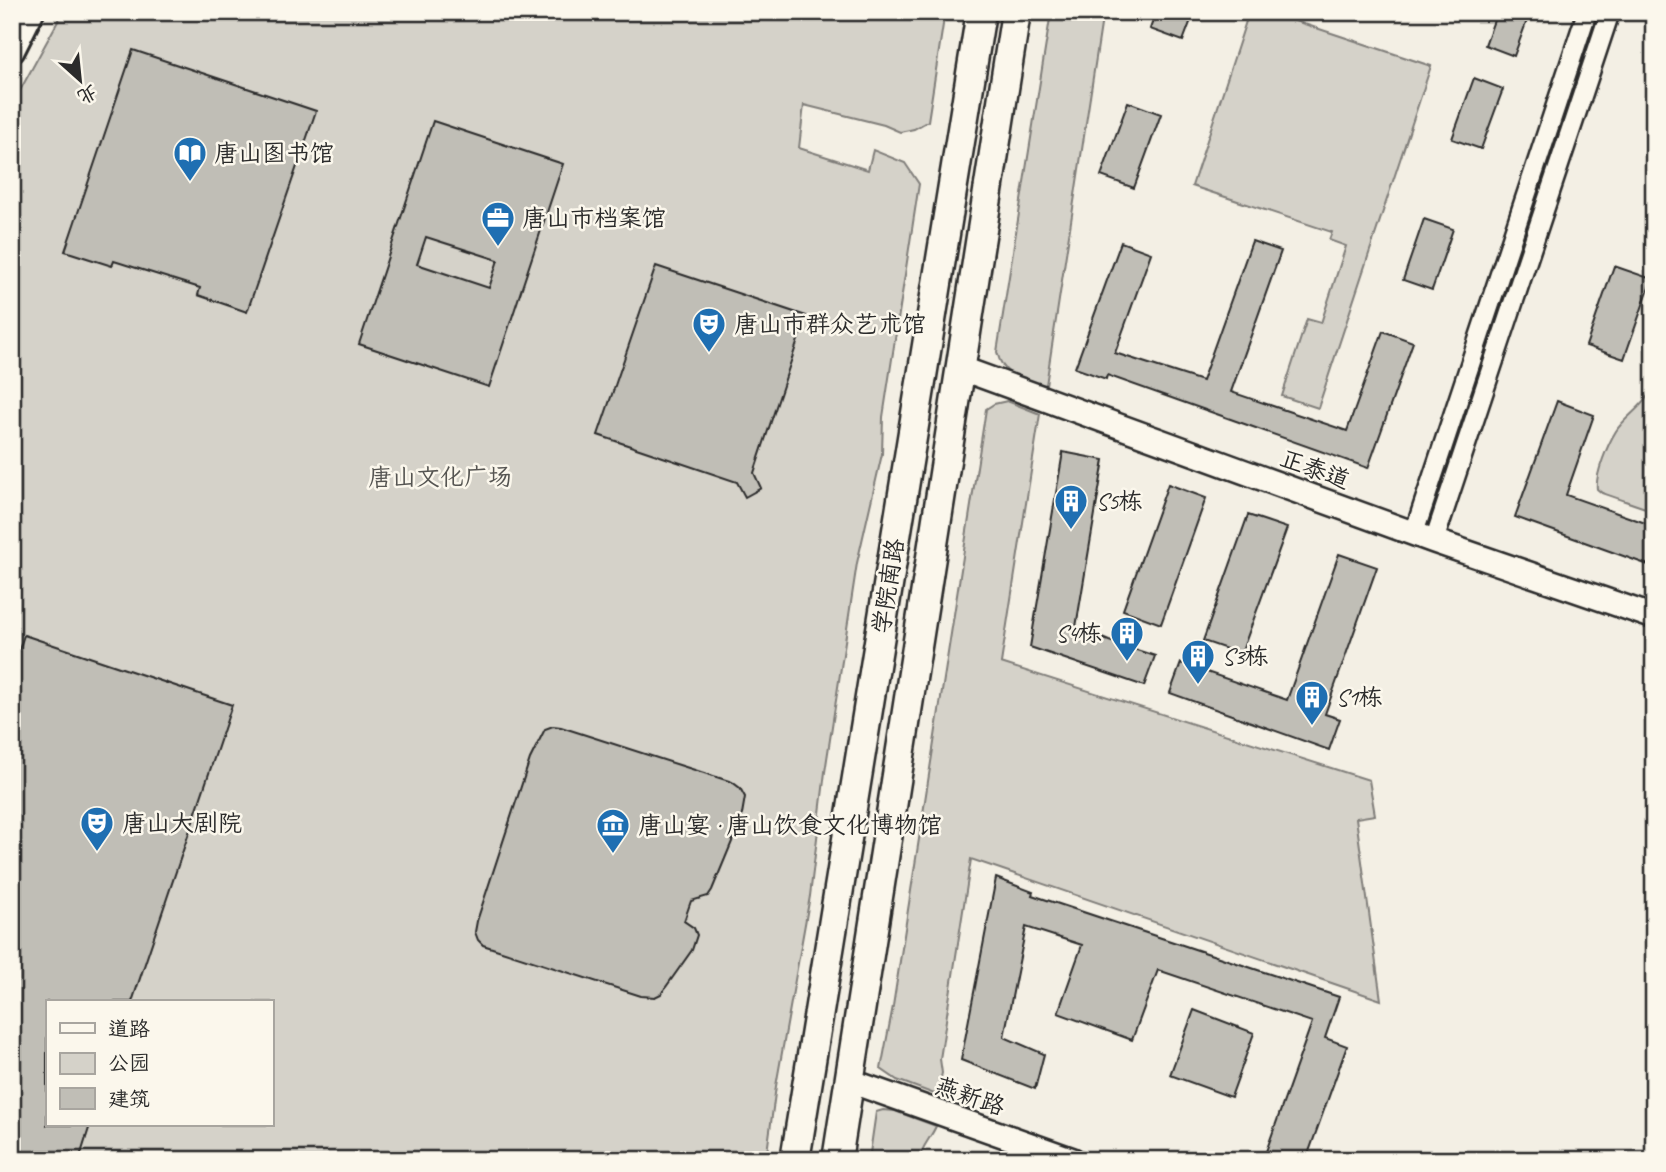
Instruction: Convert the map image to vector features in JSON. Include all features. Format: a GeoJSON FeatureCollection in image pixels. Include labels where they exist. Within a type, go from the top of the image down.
{"type":"FeatureCollection","features":[{"type":"Feature","properties":{"kind":"main road"},"geometry":{"type":"LineString","coordinates":[[12,50],[31,12]]}},
{"type":"Feature","properties":{"kind":"main road","name":"学院南路"},"geometry":{"type":"LineString","coordinates":[[794,1160],[981,12]]}},
{"type":"Feature","properties":{"kind":"main road","name":"学院南路"},"geometry":{"type":"LineString","coordinates":[[837,1160],[1016,12]]}},
{"type":"Feature","properties":{"kind":"street"},"geometry":{"type":"LineString","coordinates":[[1424,537],[1587,12]]}},
{"type":"Feature","properties":{"kind":"street"},"geometry":{"type":"LineString","coordinates":[[1424,537],[1610,12]]}},
{"type":"Feature","properties":{"kind":"street","name":"正泰道"},"geometry":{"type":"LineString","coordinates":[[960,368],[1424,537],[1654,617]]}},
{"type":"Feature","properties":{"kind":"street","name":"燕新路"},"geometry":{"type":"LineString","coordinates":[[850,1081],[1073,1160]]}},
{"type":"Feature","properties":{"kind":"green space","name":"唐山文化广场"},"geometry":{"type":"Polygon","coordinates":[[[63,12],[945,12],[928,121],[914,129],[900,132],[884,125],[804,105],[799,148],[868,170],[873,150],[905,163],[919,184],[883,417],[882,454],[857,563],[825,772],[810,896],[776,1086],[766,1160],[12,1160],[12,105],[63,12]]]}},
{"type":"Feature","properties":{"kind":"green space"},"geometry":{"type":"Polygon","coordinates":[[[1051,12],[1103,12],[1046,385],[1021,379],[1009,372],[1004,368],[997,352],[1051,12]]]}},
{"type":"Feature","properties":{"kind":"green space"},"geometry":{"type":"Polygon","coordinates":[[[1249,12],[1268,12],[1431,66],[1318,408],[1282,396],[1307,319],[1321,323],[1346,246],[1329,240],[1332,232],[1192,186],[1249,12]]]}},
{"type":"Feature","properties":{"kind":"green space"},"geometry":{"type":"Polygon","coordinates":[[[1654,383],[1654,511],[1602,493],[1597,489],[1597,483],[1609,443],[1620,425],[1646,398],[1654,383]]]}},
{"type":"Feature","properties":{"kind":"green space"},"geometry":{"type":"Polygon","coordinates":[[[1007,401],[1040,414],[1001,663],[1369,780],[1375,815],[1356,818],[1381,1000],[971,859],[940,1059],[942,1073],[937,1095],[897,1080],[881,1069],[986,409],[1007,401]]]}},
{"type":"Feature","properties":{"kind":"green space"},"geometry":{"type":"Polygon","coordinates":[[[895,1111],[936,1126],[919,1160],[869,1160],[876,1112],[895,1111]]]}},
{"type":"Feature","properties":{"kind":"building"},"geometry":{"type":"Polygon","coordinates":[[[1156,12],[1194,12],[1183,41],[1150,29],[1156,12]]]}},
{"type":"Feature","properties":{"kind":"building"},"geometry":{"type":"Polygon","coordinates":[[[1497,12],[1530,12],[1514,56],[1485,45],[1497,12]]]}},
{"type":"Feature","properties":{"kind":"building","name":"唐山图书馆"},"geometry":{"type":"Polygon","coordinates":[[[133,50],[316,111],[247,312],[198,295],[200,288],[114,261],[112,266],[65,251],[133,50]]]}},
{"type":"Feature","properties":{"kind":"building"},"geometry":{"type":"Polygon","coordinates":[[[1474,78],[1503,89],[1481,149],[1452,139],[1474,78]]]}},
{"type":"Feature","properties":{"kind":"building"},"geometry":{"type":"Polygon","coordinates":[[[1128,102],[1161,114],[1134,188],[1101,176],[1128,102]]]}},
{"type":"Feature","properties":{"kind":"building","name":"唐山市档案馆"},"geometry":{"type":"Polygon","coordinates":[[[433,121],[563,164],[489,387],[359,344],[433,121]],[[426,237],[417,264],[489,288],[498,260],[426,237]]]}},
{"type":"Feature","properties":{"kind":"building"},"geometry":{"type":"Polygon","coordinates":[[[1424,219],[1453,229],[1432,290],[1403,280],[1424,219]]]}},
{"type":"Feature","properties":{"kind":"building"},"geometry":{"type":"Polygon","coordinates":[[[1252,241],[1281,251],[1231,392],[1347,431],[1383,331],[1413,342],[1368,468],[1107,375],[1106,379],[1075,368],[1121,242],[1151,253],[1115,353],[1202,381],[1252,241]]]}},
{"type":"Feature","properties":{"kind":"building","name":"唐山市群众艺术馆"},"geometry":{"type":"Polygon","coordinates":[[[656,266],[806,316],[754,473],[761,488],[745,497],[737,482],[598,435],[656,266]]]}},
{"type":"Feature","properties":{"kind":"building"},"geometry":{"type":"Polygon","coordinates":[[[1614,266],[1652,279],[1624,359],[1586,346],[1614,266]]]}},
{"type":"Feature","properties":{"kind":"building"},"geometry":{"type":"Polygon","coordinates":[[[1557,401],[1594,415],[1566,495],[1654,526],[1654,567],[1515,517],[1557,401]]]}},
{"type":"Feature","properties":{"kind":"building"},"geometry":{"type":"Polygon","coordinates":[[[1063,452],[1104,460],[1076,627],[1155,656],[1144,686],[1030,647],[1063,452]]]}},
{"type":"Feature","properties":{"kind":"building"},"geometry":{"type":"Polygon","coordinates":[[[1168,484],[1206,498],[1161,624],[1123,610],[1168,484]]]}},
{"type":"Feature","properties":{"kind":"building"},"geometry":{"type":"Polygon","coordinates":[[[1248,515],[1287,528],[1241,654],[1203,641],[1248,515]]]}},
{"type":"Feature","properties":{"kind":"building"},"geometry":{"type":"Polygon","coordinates":[[[1339,554],[1377,567],[1325,714],[1340,719],[1329,750],[1170,693],[1181,663],[1287,700],[1339,554]]]}},
{"type":"Feature","properties":{"kind":"building","name":"唐山大剧院"},"geometry":{"type":"Polygon","coordinates":[[[24,635],[232,705],[133,1000],[46,1000],[46,1126],[90,1126],[79,1160],[12,1160],[12,671],[24,635]]]}},
{"type":"Feature","properties":{"kind":"building","name":"唐山宴 · 唐山饮食文化博物馆"},"geometry":{"type":"Polygon","coordinates":[[[553,726],[732,782],[740,788],[745,797],[741,820],[712,890],[708,896],[691,901],[684,921],[694,928],[697,935],[692,950],[661,994],[655,997],[641,996],[483,945],[478,940],[475,932],[477,921],[530,759],[545,729],[553,726]]]}},
{"type":"Feature","properties":{"kind":"building"},"geometry":{"type":"Polygon","coordinates":[[[996,878],[1033,892],[1032,895],[1339,997],[1325,1038],[1347,1046],[1306,1160],[1263,1160],[1312,1022],[1158,970],[1132,1040],[1058,1013],[1082,945],[1026,927],[1004,1037],[1044,1054],[1035,1089],[961,1060],[996,878]]]}},
{"type":"Feature","properties":{"kind":"building"},"geometry":{"type":"Polygon","coordinates":[[[1194,1010],[1254,1033],[1231,1097],[1170,1075],[1194,1010]]]}},
{"type":"Feature","properties":{"kind":"place","name":"唐山图书馆"},"geometry":{"type":"Point","coordinates":[190,183]}},
{"type":"Feature","properties":{"kind":"place","name":"唐山市档案馆"},"geometry":{"type":"Point","coordinates":[498,248]}},
{"type":"Feature","properties":{"kind":"place","name":"唐山市群众艺术馆"},"geometry":{"type":"Point","coordinates":[709,354]}},
{"type":"Feature","properties":{"kind":"place","name":"S5栋"},"geometry":{"type":"Point","coordinates":[1071,531]}},
{"type":"Feature","properties":{"kind":"place","name":"S4栋"},"geometry":{"type":"Point","coordinates":[1127,663]}},
{"type":"Feature","properties":{"kind":"place","name":"S3栋"},"geometry":{"type":"Point","coordinates":[1198,686]}},
{"type":"Feature","properties":{"kind":"place","name":"S1栋"},"geometry":{"type":"Point","coordinates":[1312,727]}},
{"type":"Feature","properties":{"kind":"place","name":"唐山大剧院"},"geometry":{"type":"Point","coordinates":[97,853]}},
{"type":"Feature","properties":{"kind":"place","name":"唐山宴 · 唐山饮食文化博物馆"},"geometry":{"type":"Point","coordinates":[613,855]}}]}
